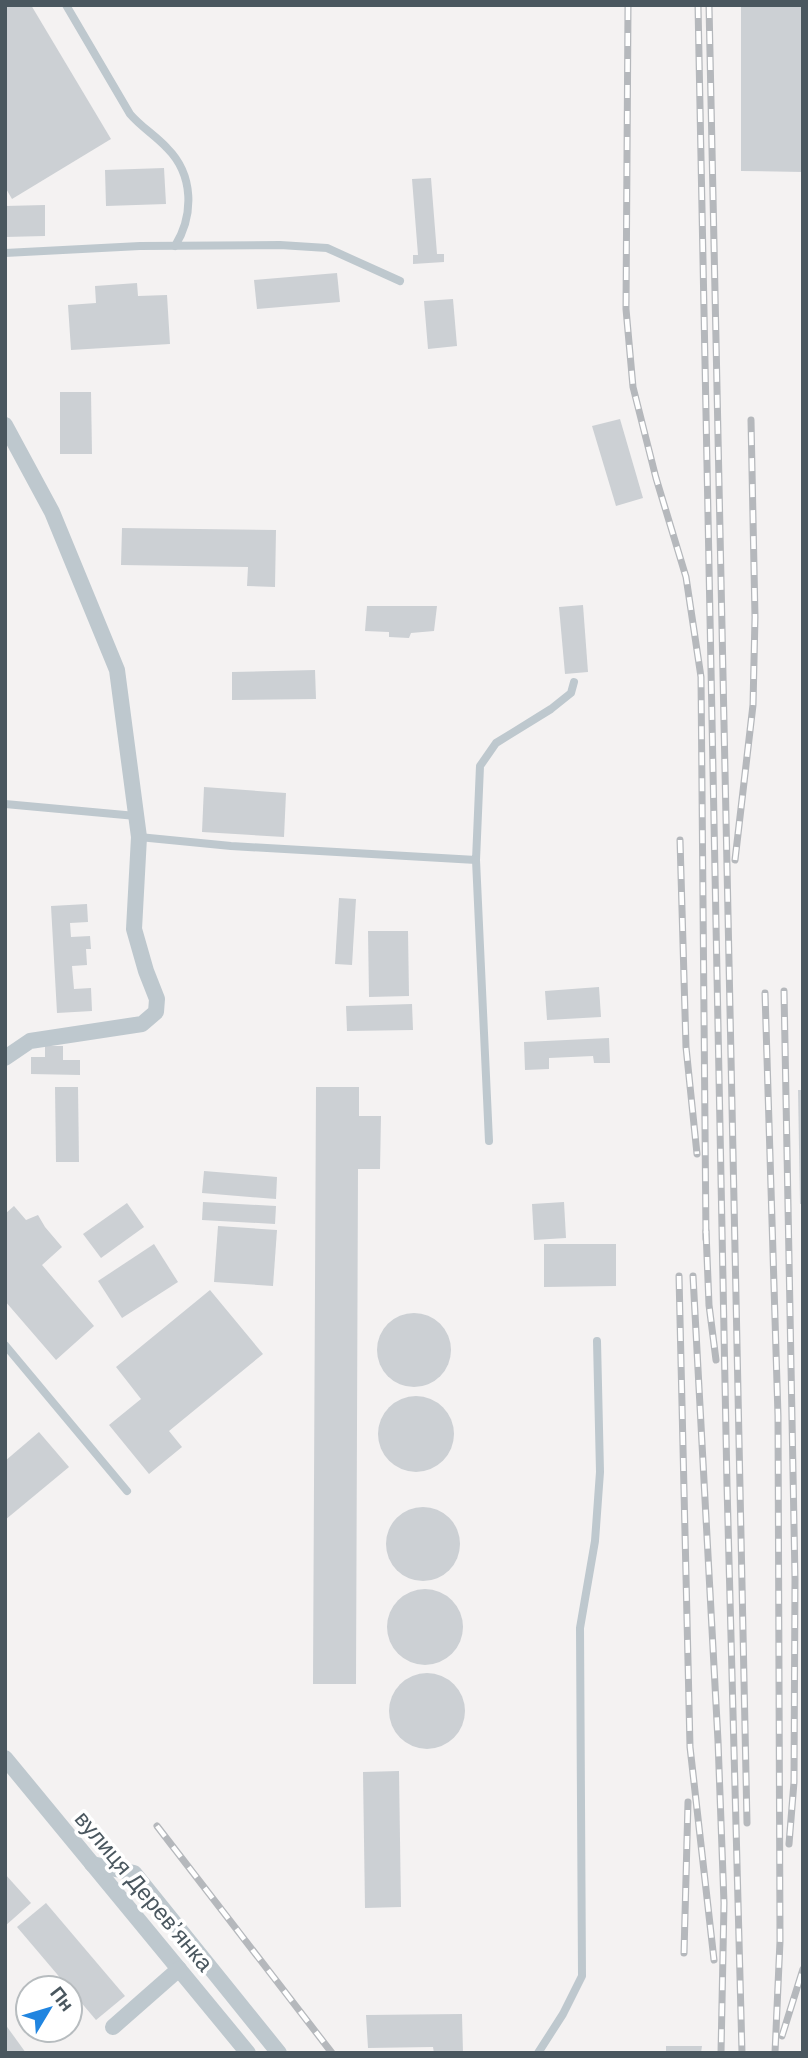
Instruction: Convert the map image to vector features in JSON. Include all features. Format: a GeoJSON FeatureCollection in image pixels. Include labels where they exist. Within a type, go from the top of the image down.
{"type":"FeatureCollection","features":[{"type":"Feature","properties":{"kind":"street"},"geometry":{"type":"LineString","coordinates":[[5,425],[51,512],[117,670],[139,837],[134,929],[157,999],[156,1012],[142,1024],[30,1041],[5,1058]]}},
{"type":"Feature","properties":{"kind":"street","name":"вулиця Деревʼянка"},"geometry":{"type":"LineString","coordinates":[[5,1758],[248,2053]]}},
{"type":"Feature","properties":{"kind":"street"},"geometry":{"type":"LineString","coordinates":[[92,1864],[134,1873],[279,2053]]}},
{"type":"Feature","properties":{"kind":"street"},"geometry":{"type":"LineString","coordinates":[[113,2027],[179,1969]]}},
{"type":"Feature","properties":{"kind":"lane"},"geometry":{"type":"LineString","coordinates":[[66,5],[130,114],[141,127],[169,149],[181,167],[189,202],[188,218],[175,246]]}},
{"type":"Feature","properties":{"kind":"lane"},"geometry":{"type":"LineString","coordinates":[[5,253],[279,244],[327,248],[400,281]]}},
{"type":"Feature","properties":{"kind":"lane"},"geometry":{"type":"LineString","coordinates":[[489,1141],[476,860],[480,766],[496,743],[551,709],[571,693],[574,682]]}},
{"type":"Feature","properties":{"kind":"lane"},"geometry":{"type":"LineString","coordinates":[[5,803],[136,816]]}},
{"type":"Feature","properties":{"kind":"lane"},"geometry":{"type":"LineString","coordinates":[[139,837],[231,846],[476,860]]}},
{"type":"Feature","properties":{"kind":"lane"},"geometry":{"type":"LineString","coordinates":[[538,2053],[563,2014],[582,1976],[580,1628],[595,1541],[600,1472],[597,1341]]}},
{"type":"Feature","properties":{"kind":"lane"},"geometry":{"type":"LineString","coordinates":[[5,1345],[127,1490]]}},
{"type":"Feature","properties":{"kind":"building"},"geometry":{"type":"Polygon","coordinates":[[[5,5],[31,5],[111,139],[12,199],[5,187],[5,5]]]}},
{"type":"Feature","properties":{"kind":"building"},"geometry":{"type":"Polygon","coordinates":[[[741,5],[803,5],[803,172],[741,171],[741,5]]]}},
{"type":"Feature","properties":{"kind":"building"},"geometry":{"type":"Polygon","coordinates":[[[164,168],[166,204],[106,206],[105,170],[164,168]]]}},
{"type":"Feature","properties":{"kind":"building"},"geometry":{"type":"Polygon","coordinates":[[[431,178],[437,254],[444,254],[444,262],[413,264],[413,255],[418,255],[412,179],[431,178]]]}},
{"type":"Feature","properties":{"kind":"building"},"geometry":{"type":"Polygon","coordinates":[[[45,205],[45,236],[5,237],[5,206],[45,205]]]}},
{"type":"Feature","properties":{"kind":"building"},"geometry":{"type":"Polygon","coordinates":[[[337,273],[340,302],[257,309],[254,280],[337,273]]]}},
{"type":"Feature","properties":{"kind":"building"},"geometry":{"type":"Polygon","coordinates":[[[137,283],[138,296],[167,295],[170,344],[71,350],[68,305],[96,303],[95,286],[137,283]]]}},
{"type":"Feature","properties":{"kind":"building"},"geometry":{"type":"Polygon","coordinates":[[[453,299],[457,346],[428,349],[424,301],[453,299]]]}},
{"type":"Feature","properties":{"kind":"building"},"geometry":{"type":"Polygon","coordinates":[[[60,392],[91,392],[92,454],[60,454],[60,392]]]}},
{"type":"Feature","properties":{"kind":"building"},"geometry":{"type":"Polygon","coordinates":[[[620,419],[643,498],[616,506],[592,426],[620,419]]]}},
{"type":"Feature","properties":{"kind":"building"},"geometry":{"type":"Polygon","coordinates":[[[122,528],[276,530],[275,587],[247,586],[248,567],[121,565],[122,528]]]}},
{"type":"Feature","properties":{"kind":"building"},"geometry":{"type":"Polygon","coordinates":[[[583,605],[588,672],[565,674],[559,607],[583,605]]]}},
{"type":"Feature","properties":{"kind":"building"},"geometry":{"type":"Polygon","coordinates":[[[367,606],[437,606],[434,631],[411,633],[409,638],[389,637],[389,632],[365,631],[367,606]]]}},
{"type":"Feature","properties":{"kind":"building"},"geometry":{"type":"Polygon","coordinates":[[[315,670],[316,699],[232,700],[232,672],[315,670]]]}},
{"type":"Feature","properties":{"kind":"building"},"geometry":{"type":"Polygon","coordinates":[[[204,787],[286,793],[284,837],[202,832],[204,787]]]}},
{"type":"Feature","properties":{"kind":"building"},"geometry":{"type":"Polygon","coordinates":[[[339,898],[356,899],[352,965],[335,964],[339,898]]]}},
{"type":"Feature","properties":{"kind":"building"},"geometry":{"type":"Polygon","coordinates":[[[87,904],[88,922],[70,923],[71,937],[90,936],[91,949],[86,949],[87,965],[72,966],[74,989],[91,988],[92,1011],[57,1013],[51,906],[87,904]]]}},
{"type":"Feature","properties":{"kind":"building"},"geometry":{"type":"Polygon","coordinates":[[[368,931],[408,931],[409,996],[369,997],[368,931]]]}},
{"type":"Feature","properties":{"kind":"building"},"geometry":{"type":"Polygon","coordinates":[[[599,987],[601,1017],[547,1020],[545,991],[599,987]]]}},
{"type":"Feature","properties":{"kind":"building"},"geometry":{"type":"Polygon","coordinates":[[[412,1004],[413,1030],[347,1031],[346,1006],[412,1004]]]}},
{"type":"Feature","properties":{"kind":"building"},"geometry":{"type":"Polygon","coordinates":[[[609,1038],[610,1063],[594,1063],[593,1056],[549,1058],[549,1069],[525,1070],[524,1042],[609,1038]]]}},
{"type":"Feature","properties":{"kind":"building"},"geometry":{"type":"Polygon","coordinates":[[[45,1046],[63,1046],[63,1060],[80,1060],[80,1075],[31,1074],[31,1057],[45,1057],[45,1046]]]}},
{"type":"Feature","properties":{"kind":"building"},"geometry":{"type":"Polygon","coordinates":[[[55,1087],[78,1087],[79,1162],[56,1162],[55,1087]]]}},
{"type":"Feature","properties":{"kind":"building"},"geometry":{"type":"Polygon","coordinates":[[[316,1087],[359,1087],[359,1116],[381,1116],[380,1169],[358,1169],[356,1684],[313,1684],[316,1087]]]}},
{"type":"Feature","properties":{"kind":"building"},"geometry":{"type":"Polygon","coordinates":[[[798,1090],[803,1090],[803,1204],[800,1204],[798,1090]]]}},
{"type":"Feature","properties":{"kind":"building"},"geometry":{"type":"Polygon","coordinates":[[[204,1171],[277,1177],[276,1199],[202,1193],[204,1171]]]}},
{"type":"Feature","properties":{"kind":"building"},"geometry":{"type":"Polygon","coordinates":[[[203,1202],[276,1206],[275,1224],[202,1220],[203,1202]]]}},
{"type":"Feature","properties":{"kind":"building"},"geometry":{"type":"Polygon","coordinates":[[[564,1202],[566,1238],[534,1240],[532,1204],[564,1202]]]}},
{"type":"Feature","properties":{"kind":"building"},"geometry":{"type":"Polygon","coordinates":[[[127,1203],[144,1227],[101,1258],[83,1234],[127,1203]]]}},
{"type":"Feature","properties":{"kind":"building"},"geometry":{"type":"Polygon","coordinates":[[[14,1206],[26,1220],[38,1215],[62,1247],[42,1265],[94,1326],[56,1360],[5,1301],[5,1214],[14,1206]]]}},
{"type":"Feature","properties":{"kind":"building"},"geometry":{"type":"Polygon","coordinates":[[[218,1226],[277,1230],[273,1286],[214,1282],[218,1226]]]}},
{"type":"Feature","properties":{"kind":"building"},"geometry":{"type":"Polygon","coordinates":[[[154,1244],[178,1282],[122,1318],[98,1281],[154,1244]]]}},
{"type":"Feature","properties":{"kind":"building"},"geometry":{"type":"Polygon","coordinates":[[[544,1244],[616,1244],[616,1286],[544,1287],[544,1244]]]}},
{"type":"Feature","properties":{"kind":"building"},"geometry":{"type":"Polygon","coordinates":[[[210,1290],[263,1354],[169,1431],[182,1447],[149,1474],[109,1425],[141,1399],[116,1367],[210,1290]]]}},
{"type":"Feature","properties":{"kind":"building"},"geometry":{"type":"Polygon","coordinates":[[[407,1313],[421,1313],[435,1319],[445,1329],[451,1350],[445,1371],[435,1381],[421,1387],[407,1387],[393,1381],[383,1371],[377,1357],[377,1343],[383,1329],[393,1319],[407,1313]]]}},
{"type":"Feature","properties":{"kind":"building"},"geometry":{"type":"Polygon","coordinates":[[[416,1396],[430,1399],[443,1407],[451,1420],[454,1434],[451,1448],[443,1461],[430,1469],[416,1472],[402,1469],[389,1461],[381,1448],[378,1434],[381,1420],[389,1407],[402,1399],[416,1396]]]}},
{"type":"Feature","properties":{"kind":"building"},"geometry":{"type":"Polygon","coordinates":[[[39,1432],[69,1467],[5,1520],[5,1461],[39,1432]]]}},
{"type":"Feature","properties":{"kind":"building"},"geometry":{"type":"Polygon","coordinates":[[[416,1507],[430,1507],[444,1513],[454,1523],[460,1544],[454,1565],[444,1575],[430,1581],[416,1581],[402,1575],[392,1565],[386,1551],[386,1537],[392,1523],[402,1513],[416,1507]]]}},
{"type":"Feature","properties":{"kind":"building"},"geometry":{"type":"Polygon","coordinates":[[[425,1589],[439,1592],[452,1600],[460,1613],[463,1627],[460,1641],[452,1654],[439,1662],[425,1665],[411,1662],[398,1654],[390,1641],[387,1627],[390,1613],[398,1600],[411,1592],[425,1589]]]}},
{"type":"Feature","properties":{"kind":"building"},"geometry":{"type":"Polygon","coordinates":[[[427,1673],[441,1676],[454,1684],[462,1697],[465,1711],[462,1725],[454,1738],[441,1746],[427,1749],[413,1746],[400,1738],[392,1725],[389,1711],[392,1697],[400,1684],[413,1676],[427,1673]]]}},
{"type":"Feature","properties":{"kind":"building"},"geometry":{"type":"Polygon","coordinates":[[[399,1771],[401,1907],[365,1908],[363,1772],[399,1771]]]}},
{"type":"Feature","properties":{"kind":"building"},"geometry":{"type":"Polygon","coordinates":[[[5,1874],[31,1903],[5,1926],[5,1874]]]}},
{"type":"Feature","properties":{"kind":"building"},"geometry":{"type":"Polygon","coordinates":[[[46,1903],[125,1996],[96,2020],[84,2006],[84,1974],[57,1974],[17,1927],[46,1903]]]}},
{"type":"Feature","properties":{"kind":"building"},"geometry":{"type":"Polygon","coordinates":[[[462,2014],[463,2053],[434,2053],[433,2047],[368,2048],[366,2015],[462,2014]]]}},
{"type":"Feature","properties":{"kind":"building"},"geometry":{"type":"Polygon","coordinates":[[[5,2024],[14,2036],[14,2044],[19,2044],[26,2053],[5,2053],[5,2024]]]}},
{"type":"Feature","properties":{"kind":"building"},"geometry":{"type":"Polygon","coordinates":[[[666,2046],[702,2046],[701,2053],[666,2053],[666,2046]]]}},
{"type":"Feature","properties":{"kind":"railway"},"geometry":{"type":"LineString","coordinates":[[698,5],[727,1485],[742,2053]]}},
{"type":"Feature","properties":{"kind":"railway"},"geometry":{"type":"LineString","coordinates":[[709,5],[747,1823]]}},
{"type":"Feature","properties":{"kind":"railway"},"geometry":{"type":"LineString","coordinates":[[628,7],[626,309],[633,387],[656,478],[686,577],[701,677],[706,1239]]}},
{"type":"Feature","properties":{"kind":"railway"},"geometry":{"type":"LineString","coordinates":[[735,860],[753,705],[755,617],[751,420]]}},
{"type":"Feature","properties":{"kind":"railway"},"geometry":{"type":"LineString","coordinates":[[680,840],[686,1047],[697,1154]]}},
{"type":"Feature","properties":{"kind":"railway"},"geometry":{"type":"LineString","coordinates":[[784,991],[795,1579],[794,1782],[789,1844]]}},
{"type":"Feature","properties":{"kind":"railway"},"geometry":{"type":"LineString","coordinates":[[765,993],[778,1416],[780,1941],[775,2053]]}},
{"type":"Feature","properties":{"kind":"railway"},"geometry":{"type":"LineString","coordinates":[[706,1231],[709,1305],[716,1360]]}},
{"type":"Feature","properties":{"kind":"railway"},"geometry":{"type":"LineString","coordinates":[[679,1276],[690,1747],[714,1960]]}},
{"type":"Feature","properties":{"kind":"railway"},"geometry":{"type":"LineString","coordinates":[[693,1276],[724,1903],[721,2053]]}},
{"type":"Feature","properties":{"kind":"railway"},"geometry":{"type":"LineString","coordinates":[[684,1953],[688,1802]]}},
{"type":"Feature","properties":{"kind":"railway"},"geometry":{"type":"LineString","coordinates":[[157,1826],[332,2053]]}},
{"type":"Feature","properties":{"kind":"railway"},"geometry":{"type":"LineString","coordinates":[[782,2036],[803,1969]]}}]}
